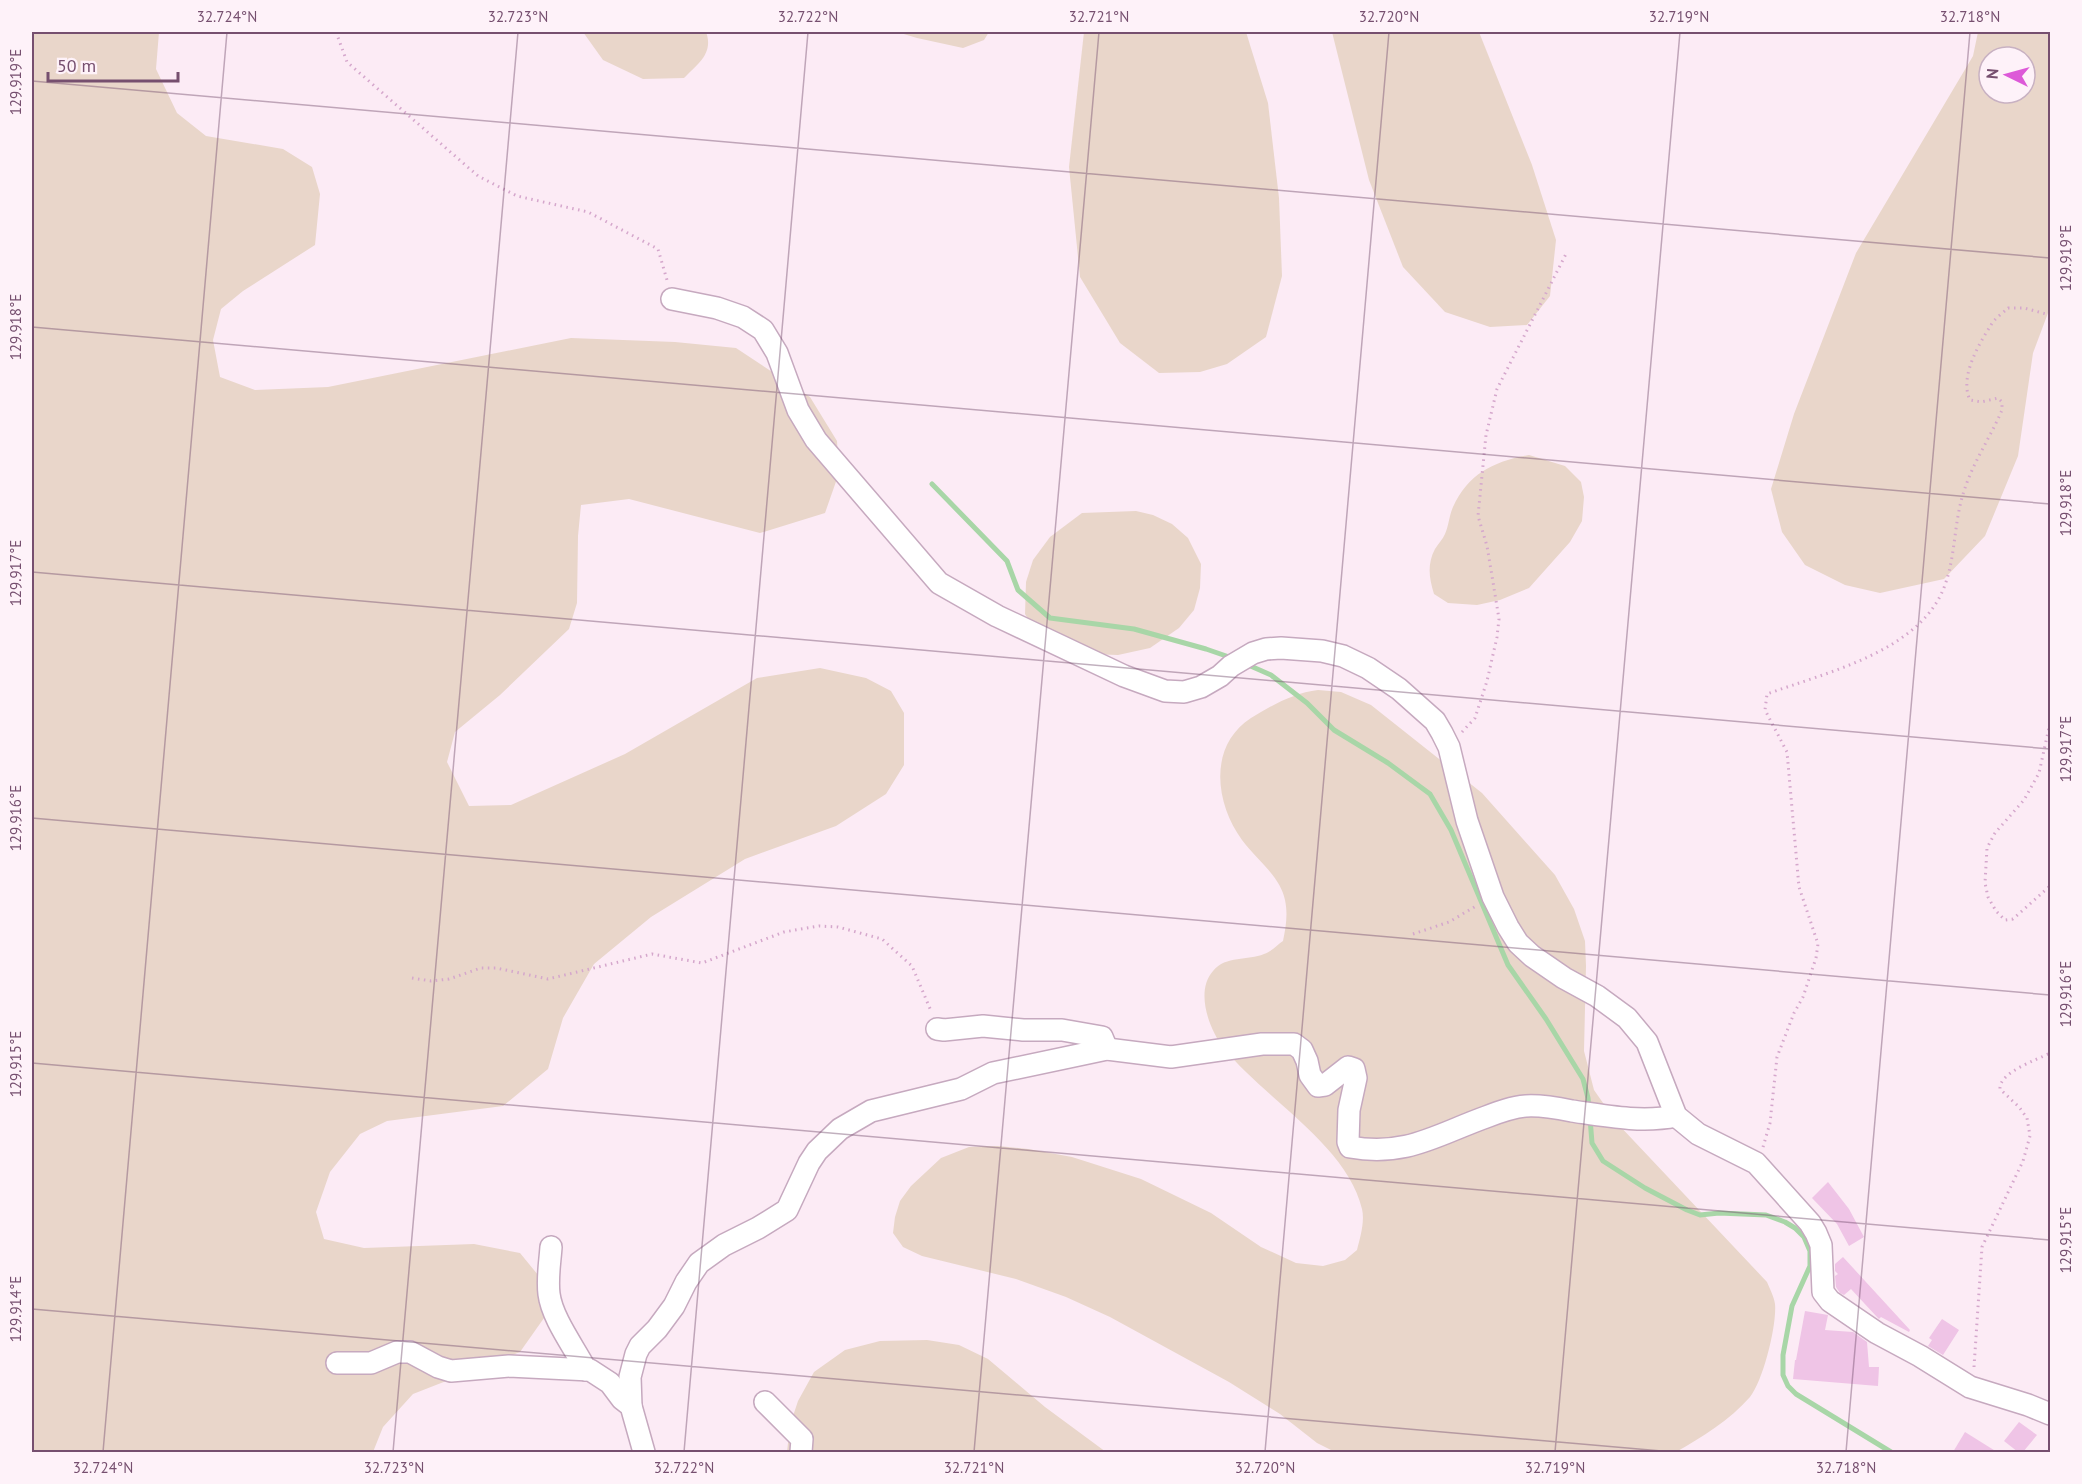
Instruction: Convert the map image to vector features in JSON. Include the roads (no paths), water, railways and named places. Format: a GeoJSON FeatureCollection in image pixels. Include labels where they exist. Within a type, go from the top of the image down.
{"type":"FeatureCollection","features":[{"type":"Feature","properties":{"kind":"street"},"geometry":{"type":"LineString","coordinates":[[672,300],[717,308],[743,317],[763,330],[777,353],[798,410],[816,440],[939,583],[1018,626],[1124,676],[1165,691],[1184,692],[1201,687],[1253,653],[1281,648],[1322,651],[1342,656],[1368,668],[1418,704],[1443,733],[1449,747],[1467,821],[1493,897],[1518,943],[1532,956],[1564,978],[1597,996],[1636,1027],[1647,1042],[1677,1116],[1698,1134],[1756,1163],[1816,1233],[1822,1254],[1822,1284],[1825,1296],[1877,1333],[1967,1385],[2050,1414]]}},
{"type":"Feature","properties":{"kind":"street"},"geometry":{"type":"LineString","coordinates":[[937,1029],[983,1026],[1023,1030],[1062,1030],[1102,1037],[1107,1049]]}},
{"type":"Feature","properties":{"kind":"street"},"geometry":{"type":"LineString","coordinates":[[644,1452],[631,1406],[630,1377],[640,1346],[657,1329],[674,1306],[699,1263],[724,1245],[787,1210],[817,1150],[840,1129],[871,1111],[961,1089],[993,1073],[1107,1049],[1171,1057],[1262,1044],[1293,1044],[1302,1050],[1310,1075],[1318,1086],[1325,1085],[1348,1067],[1354,1069],[1356,1078],[1349,1110],[1348,1143],[1350,1147],[1384,1150],[1419,1144],[1506,1110],[1526,1106],[1645,1119],[1677,1116]]}},
{"type":"Feature","properties":{"kind":"street"},"geometry":{"type":"LineString","coordinates":[[551,1247],[549,1297],[554,1312],[586,1370]]}},
{"type":"Feature","properties":{"kind":"street"},"geometry":{"type":"LineString","coordinates":[[337,1363],[371,1363],[397,1352],[410,1352],[438,1367],[451,1371],[509,1366],[586,1370],[600,1375],[610,1383],[622,1399],[631,1406]]}},
{"type":"Feature","properties":{"kind":"street"},"geometry":{"type":"LineString","coordinates":[[765,1402],[802,1439],[801,1452]]}},
{"type":"Feature","properties":{"kind":"waterway"},"geometry":{"type":"LineString","coordinates":[[932,484],[1007,561],[1018,590],[1050,618],[1134,629],[1232,658]]}},
{"type":"Feature","properties":{"kind":"waterway"},"geometry":{"type":"LineString","coordinates":[[1246,664],[1271,675],[1307,703],[1334,730],[1388,763],[1430,794],[1451,830],[1508,965],[1546,1019],[1583,1079],[1589,1109]]}},
{"type":"Feature","properties":{"kind":"waterway"},"geometry":{"type":"LineString","coordinates":[[1590,1118],[1592,1143],[1603,1161],[1645,1188],[1700,1215],[1719,1213],[1766,1215],[1785,1222],[1804,1237],[1810,1251],[1810,1266],[1792,1306],[1783,1355],[1783,1375],[1788,1386],[1796,1394],[1891,1452]]}}]}
